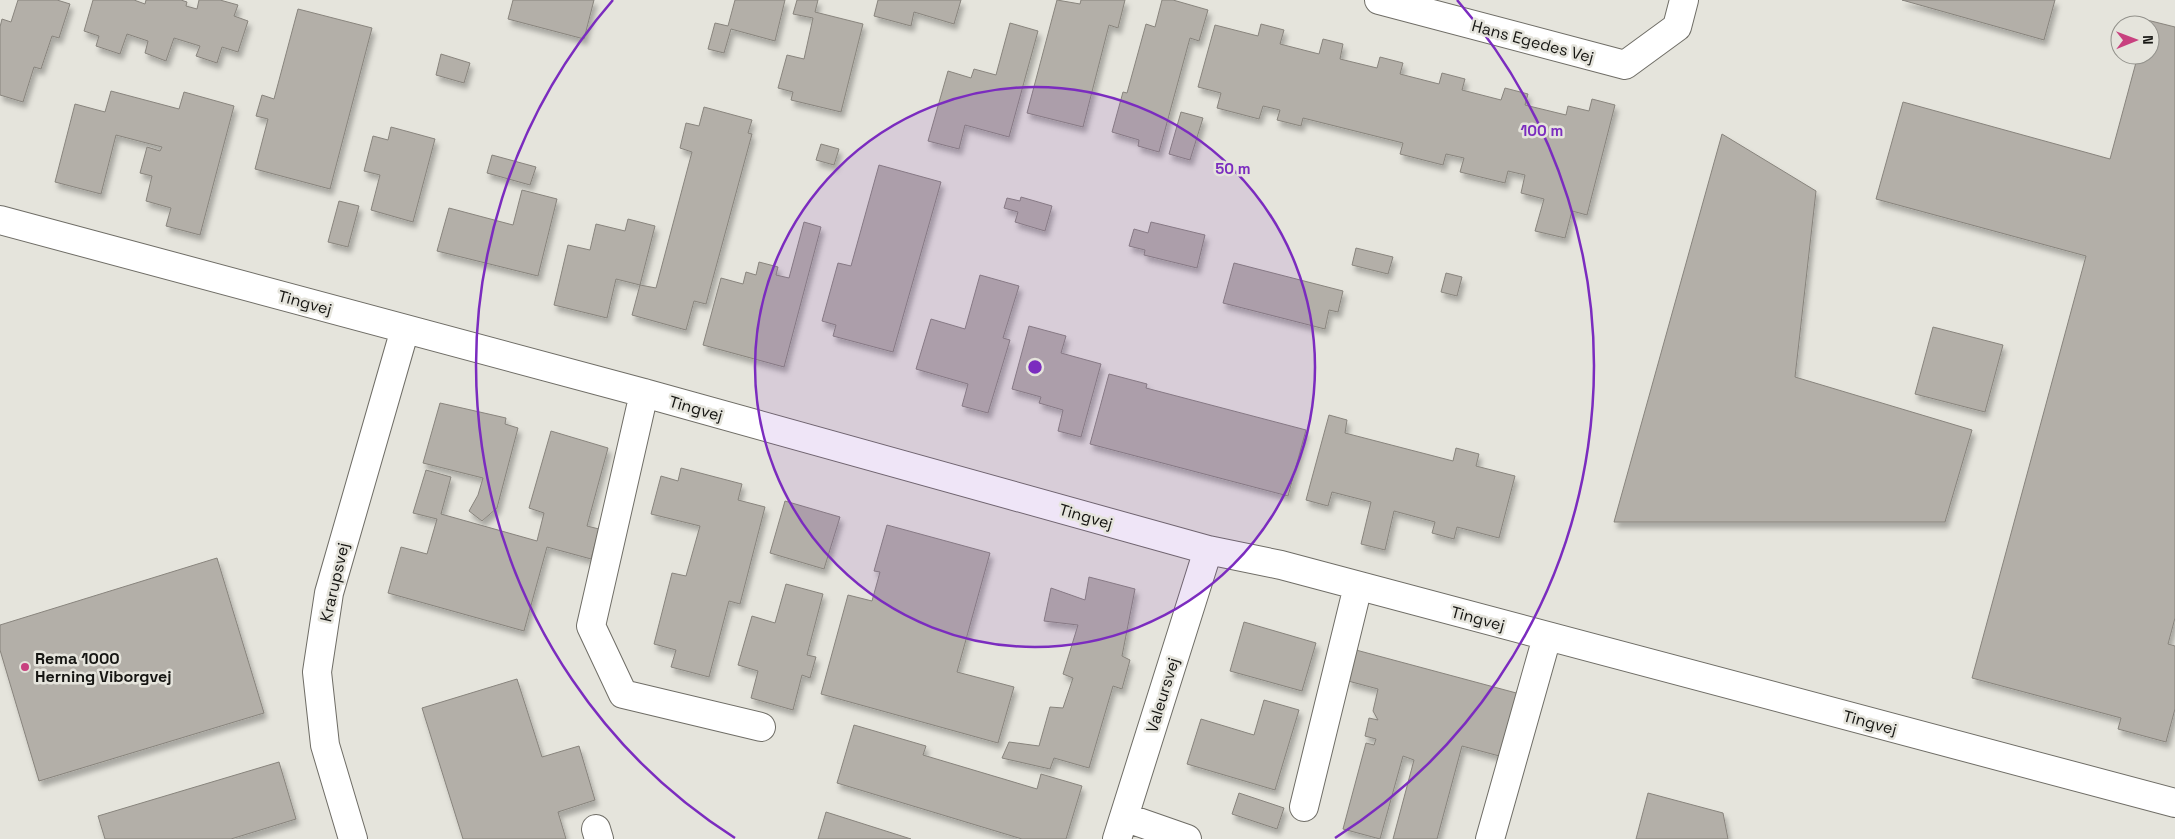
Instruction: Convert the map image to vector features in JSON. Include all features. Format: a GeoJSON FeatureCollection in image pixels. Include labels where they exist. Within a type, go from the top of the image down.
{"type":"FeatureCollection","features":[{"type":"Feature","properties":{"kind":"street","name":"Hans Egedes Vej"},"geometry":{"type":"LineString","coordinates":[[1379,0],[1625,65],[1677,27],[1684,0]]}},
{"type":"Feature","properties":{"kind":"street","name":"Tingvej"},"geometry":{"type":"LineString","coordinates":[[0,220],[644,393],[1208,550],[1281,565],[1548,638],[2175,803]]}},
{"type":"Feature","properties":{"kind":"street","name":"Krarupsvej"},"geometry":{"type":"LineString","coordinates":[[353,839],[325,745],[317,672],[329,593],[405,329]]}},
{"type":"Feature","properties":{"kind":"street"},"geometry":{"type":"LineString","coordinates":[[644,393],[591,626],[623,694],[761,727]]}},
{"type":"Feature","properties":{"kind":"street","name":"Valeursvej"},"geometry":{"type":"LineString","coordinates":[[1120,828],[1208,550]]}},
{"type":"Feature","properties":{"kind":"street"},"geometry":{"type":"LineString","coordinates":[[1304,806],[1358,586]]}},
{"type":"Feature","properties":{"kind":"street"},"geometry":{"type":"LineString","coordinates":[[1490,839],[1548,638]]}},
{"type":"Feature","properties":{"kind":"street"},"geometry":{"type":"LineString","coordinates":[[1120,828],[1188,839]]}},
{"type":"Feature","properties":{"kind":"building"},"geometry":{"type":"Polygon","coordinates":[[[18,0],[57,0],[70,4],[59,38],[52,36],[41,69],[34,67],[23,102],[0,95],[0,27],[2,19],[11,22],[18,0]]]}},
{"type":"Feature","properties":{"kind":"building"},"geometry":{"type":"Polygon","coordinates":[[[93,0],[134,0],[145,4],[146,0],[181,0],[187,2],[186,6],[197,9],[199,0],[220,0],[238,5],[234,16],[248,21],[238,52],[222,47],[217,63],[196,56],[200,46],[174,38],[166,61],[145,53],[148,41],[127,34],[120,54],[96,46],[99,36],[84,31],[93,0]]]}},
{"type":"Feature","properties":{"kind":"building"},"geometry":{"type":"Polygon","coordinates":[[[513,0],[594,0],[584,39],[508,19],[513,0]]]}},
{"type":"Feature","properties":{"kind":"building"},"geometry":{"type":"Polygon","coordinates":[[[735,0],[785,0],[775,41],[731,29],[724,53],[708,49],[715,23],[728,26],[735,0]]]}},
{"type":"Feature","properties":{"kind":"building"},"geometry":{"type":"Polygon","coordinates":[[[797,0],[818,0],[815,12],[863,24],[841,112],[791,100],[793,92],[778,88],[787,55],[804,59],[813,18],[793,14],[797,0]]]}},
{"type":"Feature","properties":{"kind":"building"},"geometry":{"type":"Polygon","coordinates":[[[878,0],[961,0],[954,24],[914,12],[911,26],[874,16],[878,0]]]}},
{"type":"Feature","properties":{"kind":"building"},"geometry":{"type":"Polygon","coordinates":[[[1057,0],[1080,4],[1081,0],[1125,0],[1118,28],[1109,25],[1083,127],[1027,113],[1057,0]]]}},
{"type":"Feature","properties":{"kind":"building"},"geometry":{"type":"Polygon","coordinates":[[[1162,0],[1173,0],[1208,10],[1199,41],[1190,38],[1159,152],[1138,146],[1139,140],[1112,132],[1123,92],[1127,93],[1146,24],[1155,27],[1162,0]]]}},
{"type":"Feature","properties":{"kind":"building"},"geometry":{"type":"Polygon","coordinates":[[[1902,0],[2055,0],[2044,40],[1902,0]]]}},
{"type":"Feature","properties":{"kind":"building"},"geometry":{"type":"Polygon","coordinates":[[[298,9],[372,28],[330,189],[255,169],[268,119],[256,116],[262,95],[274,99],[298,9]]]}},
{"type":"Feature","properties":{"kind":"building"},"geometry":{"type":"Polygon","coordinates":[[[1010,23],[1038,31],[1009,137],[965,125],[959,149],[928,141],[948,71],[971,78],[974,69],[996,75],[1010,23]]]}},
{"type":"Feature","properties":{"kind":"building"},"geometry":{"type":"Polygon","coordinates":[[[2160,23],[2175,27],[2175,618],[2168,644],[2175,646],[2175,709],[2166,742],[2118,729],[2121,718],[1972,678],[2086,256],[1876,199],[1903,102],[2110,159],[2135,65],[2160,65],[2160,23]]]}},
{"type":"Feature","properties":{"kind":"building"},"geometry":{"type":"Polygon","coordinates":[[[1261,24],[1284,30],[1280,44],[1319,54],[1323,39],[1343,44],[1340,59],[1377,68],[1380,57],[1403,63],[1400,74],[1439,84],[1442,73],[1465,79],[1462,90],[1501,100],[1505,88],[1528,94],[1525,105],[1566,115],[1568,106],[1589,111],[1592,99],[1615,105],[1587,215],[1572,211],[1565,238],[1535,231],[1544,199],[1521,193],[1525,175],[1508,171],[1505,183],[1460,172],[1464,158],[1446,154],[1443,165],[1400,154],[1403,143],[1303,118],[1301,126],[1277,120],[1280,110],[1263,106],[1259,119],[1217,108],[1221,93],[1198,87],[1215,25],[1258,36],[1261,24]]]}},
{"type":"Feature","properties":{"kind":"building"},"geometry":{"type":"Polygon","coordinates":[[[441,54],[470,63],[464,83],[436,75],[441,54]]]}},
{"type":"Feature","properties":{"kind":"building"},"geometry":{"type":"Polygon","coordinates":[[[111,91],[179,109],[184,92],[234,106],[200,235],[166,226],[171,208],[146,201],[152,176],[140,173],[147,147],[160,151],[162,147],[116,135],[101,194],[55,182],[75,104],[105,112],[111,91]]]}},
{"type":"Feature","properties":{"kind":"building"},"geometry":{"type":"Polygon","coordinates":[[[704,107],[752,120],[748,133],[752,134],[706,304],[694,301],[686,330],[632,315],[640,285],[656,288],[692,152],[680,148],[686,123],[699,126],[704,107]]]}},
{"type":"Feature","properties":{"kind":"building"},"geometry":{"type":"Polygon","coordinates":[[[1181,112],[1203,118],[1190,160],[1169,154],[1181,112]]]}},
{"type":"Feature","properties":{"kind":"building"},"geometry":{"type":"Polygon","coordinates":[[[391,127],[435,139],[413,222],[371,210],[380,175],[364,171],[373,136],[388,140],[391,127]]]}},
{"type":"Feature","properties":{"kind":"building"},"geometry":{"type":"Polygon","coordinates":[[[1722,134],[1816,191],[1795,377],[1972,430],[1945,522],[1614,522],[1722,134]]]}},
{"type":"Feature","properties":{"kind":"building"},"geometry":{"type":"Polygon","coordinates":[[[821,144],[839,149],[834,165],[816,160],[821,144]]]}},
{"type":"Feature","properties":{"kind":"building"},"geometry":{"type":"Polygon","coordinates":[[[492,155],[536,167],[530,185],[487,173],[492,155]]]}},
{"type":"Feature","properties":{"kind":"building"},"geometry":{"type":"Polygon","coordinates":[[[879,165],[941,182],[893,352],[833,336],[836,325],[822,321],[838,263],[851,266],[879,165]]]}},
{"type":"Feature","properties":{"kind":"building"},"geometry":{"type":"Polygon","coordinates":[[[522,190],[557,199],[538,276],[437,251],[449,208],[513,225],[522,190]]]}},
{"type":"Feature","properties":{"kind":"building"},"geometry":{"type":"Polygon","coordinates":[[[1021,197],[1052,206],[1045,231],[1015,222],[1018,212],[1004,208],[1007,198],[1020,201],[1021,197]]]}},
{"type":"Feature","properties":{"kind":"building"},"geometry":{"type":"Polygon","coordinates":[[[339,201],[359,206],[348,247],[328,242],[339,201]]]}},
{"type":"Feature","properties":{"kind":"building"},"geometry":{"type":"Polygon","coordinates":[[[628,219],[655,226],[640,285],[616,279],[607,318],[554,305],[568,245],[590,250],[596,224],[625,231],[628,219]]]}},
{"type":"Feature","properties":{"kind":"building"},"geometry":{"type":"Polygon","coordinates":[[[804,222],[821,227],[784,367],[703,345],[721,278],[743,284],[746,272],[756,275],[759,262],[778,267],[776,275],[789,278],[804,222]]]}},
{"type":"Feature","properties":{"kind":"building"},"geometry":{"type":"Polygon","coordinates":[[[1151,222],[1205,235],[1197,268],[1144,255],[1145,250],[1129,246],[1134,229],[1148,233],[1151,222]]]}},
{"type":"Feature","properties":{"kind":"building"},"geometry":{"type":"Polygon","coordinates":[[[1356,248],[1393,257],[1388,274],[1352,265],[1356,248]]]}},
{"type":"Feature","properties":{"kind":"building"},"geometry":{"type":"Polygon","coordinates":[[[1234,263],[1343,291],[1338,312],[1329,310],[1325,329],[1223,303],[1234,263]]]}},
{"type":"Feature","properties":{"kind":"building"},"geometry":{"type":"Polygon","coordinates":[[[1446,273],[1462,277],[1457,296],[1441,292],[1446,273]]]}},
{"type":"Feature","properties":{"kind":"building"},"geometry":{"type":"Polygon","coordinates":[[[980,275],[1019,286],[1003,338],[1010,340],[988,413],[962,406],[968,384],[916,369],[931,319],[965,329],[980,275]]]}},
{"type":"Feature","properties":{"kind":"building"},"geometry":{"type":"Polygon","coordinates":[[[1029,326],[1066,336],[1061,353],[1101,364],[1081,437],[1058,431],[1063,410],[1039,403],[1041,397],[1012,389],[1029,326]]]}},
{"type":"Feature","properties":{"kind":"building"},"geometry":{"type":"Polygon","coordinates":[[[1933,327],[2003,345],[1985,412],[1915,394],[1933,327]]]}},
{"type":"Feature","properties":{"kind":"building"},"geometry":{"type":"Polygon","coordinates":[[[1109,374],[1147,384],[1146,388],[1306,430],[1288,496],[1090,444],[1109,374]]]}},
{"type":"Feature","properties":{"kind":"building"},"geometry":{"type":"Polygon","coordinates":[[[440,403],[506,418],[505,424],[518,428],[497,508],[482,521],[469,511],[478,495],[483,478],[423,463],[440,403]]]}},
{"type":"Feature","properties":{"kind":"building"},"geometry":{"type":"Polygon","coordinates":[[[1329,415],[1347,420],[1345,433],[1453,461],[1456,448],[1479,454],[1476,466],[1515,476],[1499,538],[1457,527],[1454,539],[1432,533],[1435,522],[1394,511],[1385,550],[1361,544],[1371,502],[1332,492],[1328,506],[1306,500],[1329,415]]]}},
{"type":"Feature","properties":{"kind":"building"},"geometry":{"type":"Polygon","coordinates":[[[551,431],[608,448],[587,526],[599,529],[591,559],[547,547],[524,631],[388,593],[401,547],[427,554],[437,519],[413,513],[426,470],[451,477],[441,514],[537,541],[544,513],[529,508],[551,431]]]}},
{"type":"Feature","properties":{"kind":"building"},"geometry":{"type":"Polygon","coordinates":[[[681,468],[742,484],[738,500],[765,507],[740,604],[729,601],[709,677],[671,667],[676,650],[654,644],[672,573],[686,576],[700,526],[651,514],[661,476],[678,481],[681,468]]]}},
{"type":"Feature","properties":{"kind":"building"},"geometry":{"type":"Polygon","coordinates":[[[785,501],[840,517],[824,569],[770,553],[785,501]]]}},
{"type":"Feature","properties":{"kind":"building"},"geometry":{"type":"Polygon","coordinates":[[[887,525],[990,553],[957,672],[1014,687],[998,743],[821,694],[848,595],[872,601],[880,572],[874,571],[887,525]]]}},
{"type":"Feature","properties":{"kind":"building"},"geometry":{"type":"Polygon","coordinates":[[[217,558],[264,713],[39,781],[0,650],[0,625],[217,558]]]}},
{"type":"Feature","properties":{"kind":"building"},"geometry":{"type":"Polygon","coordinates":[[[1089,577],[1135,589],[1122,656],[1130,660],[1122,689],[1113,686],[1089,768],[1054,758],[1050,769],[1002,758],[1009,742],[1039,746],[1050,707],[1063,708],[1073,678],[1063,674],[1078,625],[1044,621],[1051,588],[1085,600],[1089,577]]]}},
{"type":"Feature","properties":{"kind":"building"},"geometry":{"type":"Polygon","coordinates":[[[786,584],[823,594],[807,655],[816,657],[810,678],[802,675],[793,710],[751,698],[758,671],[738,665],[752,616],[775,623],[786,584]]]}},
{"type":"Feature","properties":{"kind":"building"},"geometry":{"type":"Polygon","coordinates":[[[1244,622],[1316,643],[1302,691],[1230,671],[1244,622]]]}},
{"type":"Feature","properties":{"kind":"building"},"geometry":{"type":"Polygon","coordinates":[[[1356,650],[1520,694],[1503,757],[1462,746],[1437,839],[1393,839],[1414,760],[1403,756],[1380,839],[1343,829],[1366,743],[1374,745],[1376,739],[1365,736],[1369,718],[1378,720],[1373,711],[1378,689],[1348,681],[1356,650]]]}},
{"type":"Feature","properties":{"kind":"building"},"geometry":{"type":"Polygon","coordinates":[[[517,679],[542,757],[579,746],[595,800],[558,812],[566,839],[463,839],[422,708],[517,679]]]}},
{"type":"Feature","properties":{"kind":"building"},"geometry":{"type":"Polygon","coordinates":[[[1264,700],[1299,710],[1275,790],[1187,764],[1201,719],[1254,735],[1264,700]]]}},
{"type":"Feature","properties":{"kind":"building"},"geometry":{"type":"Polygon","coordinates":[[[854,725],[926,746],[923,755],[1037,789],[1041,774],[1082,786],[1066,839],[1022,839],[837,783],[854,725]]]}},
{"type":"Feature","properties":{"kind":"building"},"geometry":{"type":"Polygon","coordinates":[[[279,762],[296,819],[231,839],[105,839],[98,816],[279,762]]]}},
{"type":"Feature","properties":{"kind":"building"},"geometry":{"type":"Polygon","coordinates":[[[1239,793],[1284,808],[1277,829],[1232,814],[1239,793]]]}},
{"type":"Feature","properties":{"kind":"building"},"geometry":{"type":"Polygon","coordinates":[[[1648,793],[1723,813],[1728,839],[1636,839],[1648,793]]]}},
{"type":"Feature","properties":{"kind":"building"},"geometry":{"type":"Polygon","coordinates":[[[826,812],[911,839],[818,839],[826,812]]]}},
{"type":"Feature","properties":{"kind":"place","name":"Rema 1000 Herning Viborgvej"},"geometry":{"type":"Point","coordinates":[25,667]}}]}
